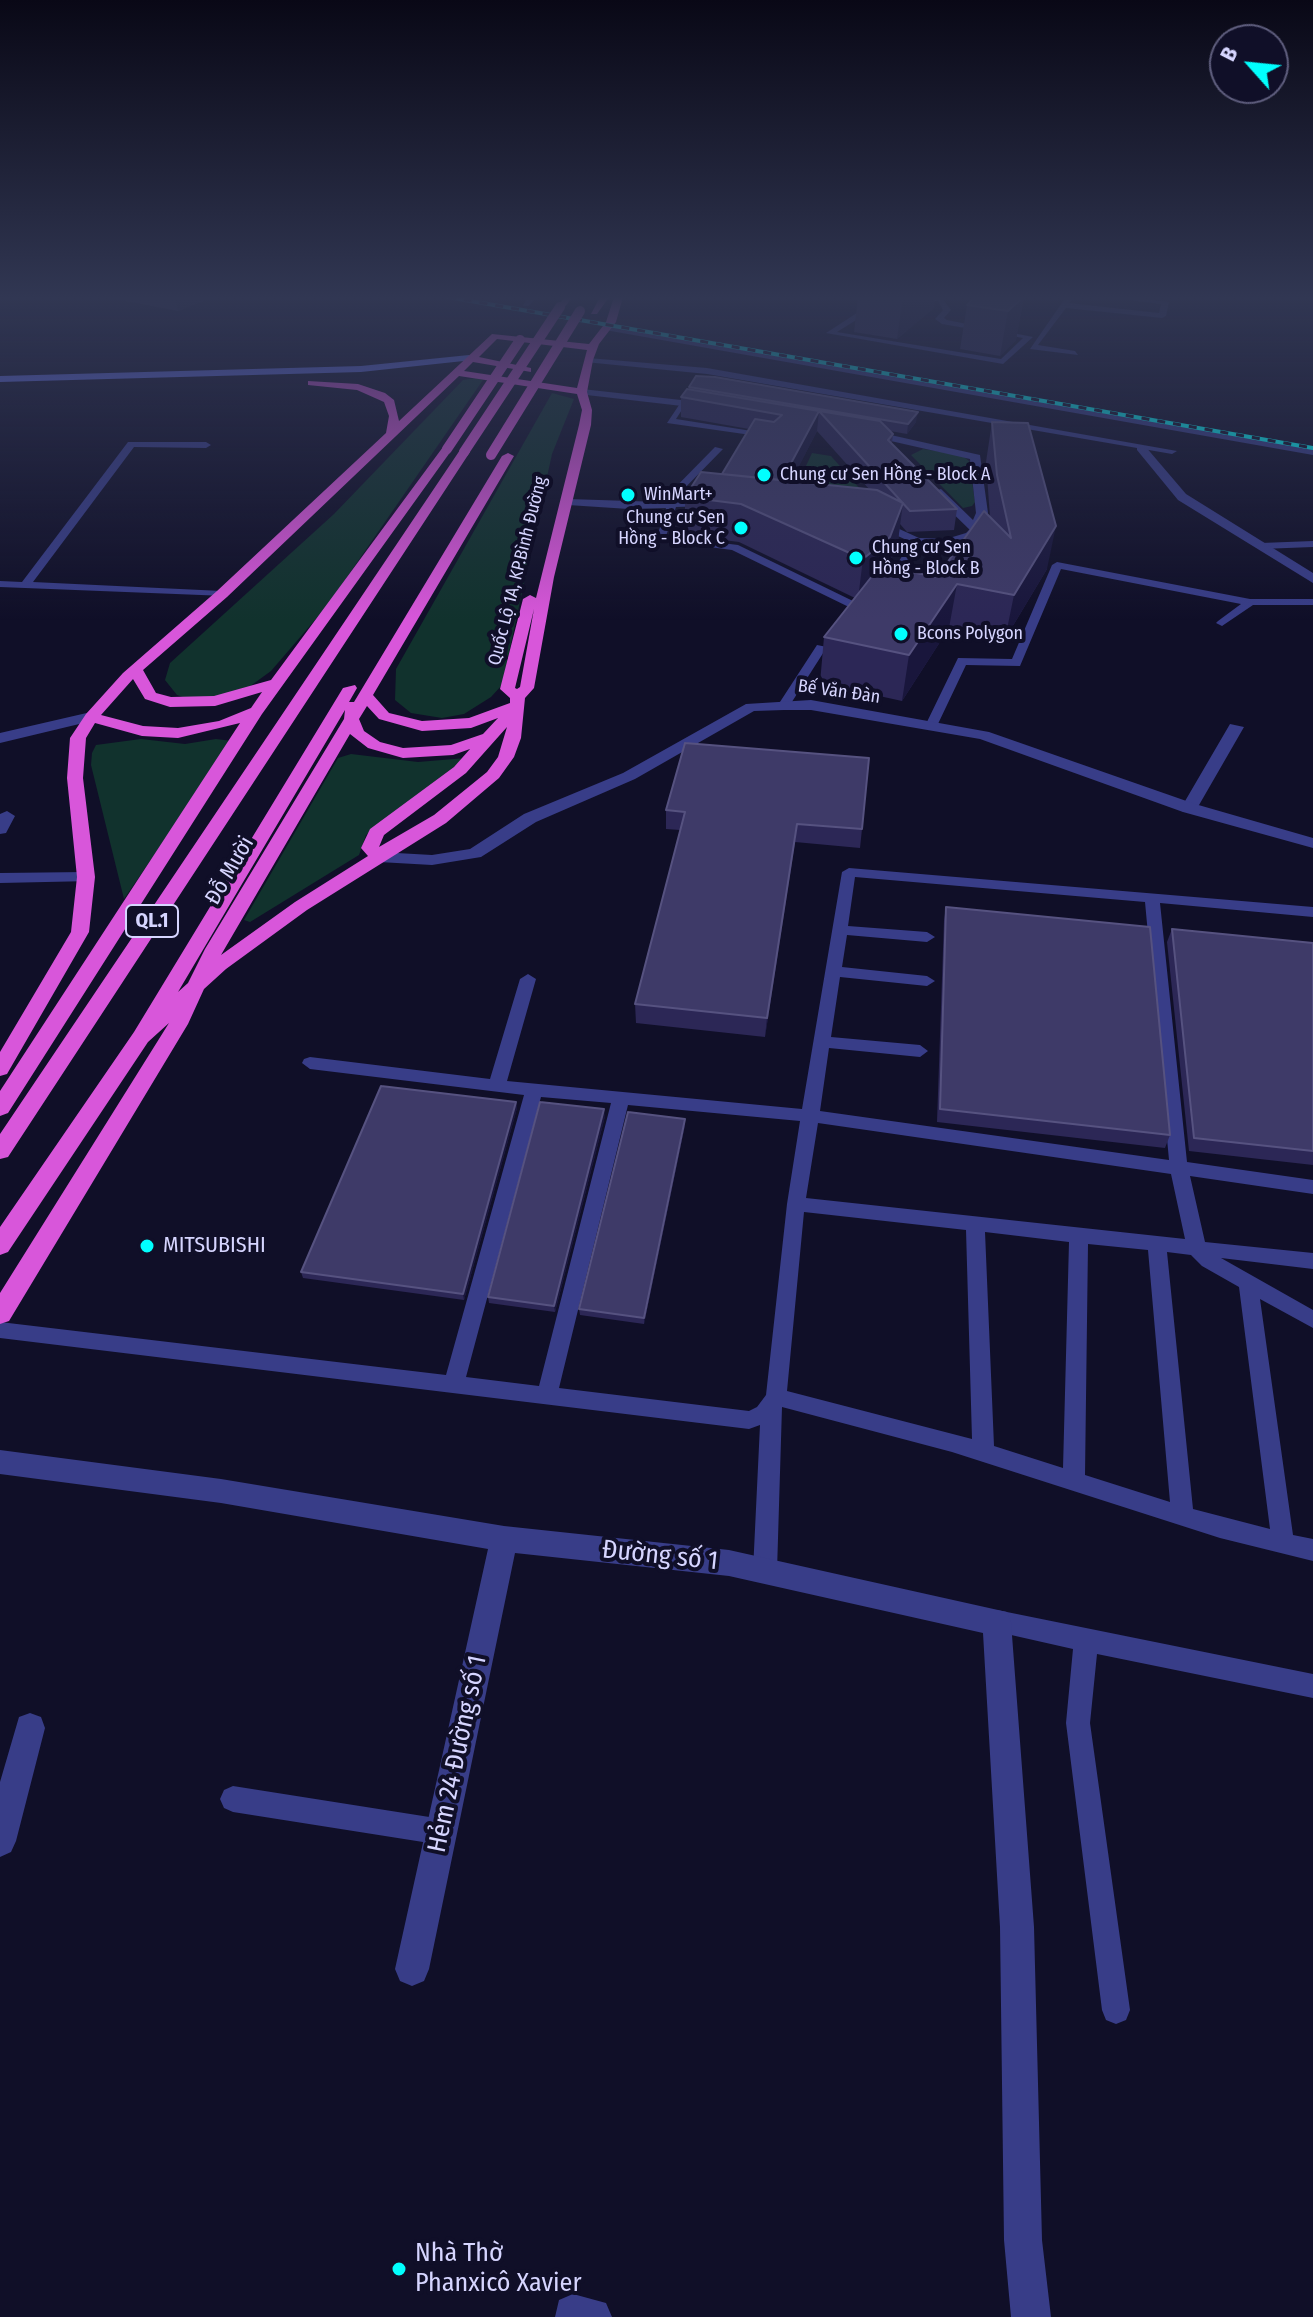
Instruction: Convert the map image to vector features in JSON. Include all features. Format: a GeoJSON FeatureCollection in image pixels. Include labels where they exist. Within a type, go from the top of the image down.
{"type":"FeatureCollection","features":[{"type":"Feature","properties":{"kind":"highway"},"geometry":{"type":"LineString","coordinates":[[391,405],[394,416],[391,432]]}},
{"type":"Feature","properties":{"kind":"highway"},"geometry":{"type":"LineString","coordinates":[[0,1069],[80,932],[86,877],[75,778],[78,738],[91,717],[136,670],[222,594],[419,405]]}},
{"type":"Feature","properties":{"kind":"highway","name":"QL.1"},"geometry":{"type":"LineString","coordinates":[[0,1108],[256,711],[476,405]]}},
{"type":"Feature","properties":{"kind":"highway","name":"Đỗ Mười"},"geometry":{"type":"LineString","coordinates":[[0,1151],[495,405]]}},
{"type":"Feature","properties":{"kind":"highway"},"geometry":{"type":"LineString","coordinates":[[467,494],[522,405]]}},
{"type":"Feature","properties":{"kind":"highway","name":"Quốc Lộ 1A, KP.Bình Đường"},"geometry":{"type":"LineString","coordinates":[[518,701],[507,689],[579,405]]}},
{"type":"Feature","properties":{"kind":"highway"},"geometry":{"type":"LineString","coordinates":[[379,857],[370,848],[376,833],[460,770],[492,736],[527,688],[547,577],[568,502],[585,425],[586,405]]}},
{"type":"Feature","properties":{"kind":"highway","name":"Đỗ Mười"},"geometry":{"type":"LineString","coordinates":[[0,1246],[141,1037],[516,443]]}},
{"type":"Feature","properties":{"kind":"highway"},"geometry":{"type":"LineString","coordinates":[[136,670],[150,696],[170,702],[215,701],[276,683]]}},
{"type":"Feature","properties":{"kind":"highway","name":"Đỗ Mười"},"geometry":{"type":"LineString","coordinates":[[0,1314],[178,1024],[214,949],[352,713],[360,686]]}},
{"type":"Feature","properties":{"kind":"highway"},"geometry":{"type":"LineString","coordinates":[[360,686],[384,716],[422,726],[471,723],[518,701]]}},
{"type":"Feature","properties":{"kind":"highway"},"geometry":{"type":"LineString","coordinates":[[91,717],[142,731],[178,733],[223,725],[303,691]]}},
{"type":"Feature","properties":{"kind":"highway"},"geometry":{"type":"LineString","coordinates":[[141,1037],[219,965],[289,914],[440,819],[493,775],[506,757],[513,738],[518,701]]}},
{"type":"Feature","properties":{"kind":"highway"},"geometry":{"type":"LineString","coordinates":[[352,713],[357,733],[374,745],[403,753],[453,750],[492,736]]}},
{"type":"Feature","properties":{"kind":"street"},"geometry":{"type":"LineString","coordinates":[[703,405],[722,408]]}},
{"type":"Feature","properties":{"kind":"street"},"geometry":{"type":"LineString","coordinates":[[853,430],[976,457],[982,513],[976,529],[927,481]]}},
{"type":"Feature","properties":{"kind":"street"},"geometry":{"type":"LineString","coordinates":[[883,435],[905,458]]}},
{"type":"Feature","properties":{"kind":"street"},"geometry":{"type":"LineString","coordinates":[[1141,448],[1182,497],[1313,579]]}},
{"type":"Feature","properties":{"kind":"street","name":"Bế Văn Đàn"},"geometry":{"type":"LineString","coordinates":[[379,857],[432,860],[475,853],[530,818],[629,776],[751,707],[784,705],[811,705],[983,735],[1189,808],[1313,843]]}},
{"type":"Feature","properties":{"kind":"street"},"geometry":{"type":"LineString","coordinates":[[0,738],[91,717]]}},
{"type":"Feature","properties":{"kind":"street"},"geometry":{"type":"LineString","coordinates":[[1189,808],[1236,727]]}},
{"type":"Feature","properties":{"kind":"street"},"geometry":{"type":"LineString","coordinates":[[0,878],[86,877]]}},
{"type":"Feature","properties":{"kind":"street","name":"Đường số 1"},"geometry":{"type":"LineString","coordinates":[[0,1462],[221,1491],[504,1539],[729,1563],[997,1622]]}},
{"type":"Feature","properties":{"kind":"street","name":"Hẻm 24 Đường số 1"},"geometry":{"type":"LineString","coordinates":[[412,1969],[504,1539]]}},
{"type":"Feature","properties":{"kind":"street"},"geometry":{"type":"LineString","coordinates":[[997,1622],[1017,1927],[1023,2240],[1031,2317]]}},
{"type":"Feature","properties":{"kind":"street"},"geometry":{"type":"LineString","coordinates":[[0,1841],[30,1728]]}},
{"type":"Feature","properties":{"kind":"lane"},"geometry":{"type":"LineString","coordinates":[[681,405],[670,421],[773,436]]}},
{"type":"Feature","properties":{"kind":"lane"},"geometry":{"type":"LineString","coordinates":[[899,405],[1172,451]]}},
{"type":"Feature","properties":{"kind":"lane"},"geometry":{"type":"LineString","coordinates":[[1039,405],[1313,452]]}},
{"type":"Feature","properties":{"kind":"lane"},"geometry":{"type":"LineString","coordinates":[[25,585],[131,444],[206,445]]}},
{"type":"Feature","properties":{"kind":"lane"},"geometry":{"type":"LineString","coordinates":[[718,449],[669,502],[660,538],[734,547],[853,606],[865,605],[893,579],[917,541]]}},
{"type":"Feature","properties":{"kind":"lane"},"geometry":{"type":"LineString","coordinates":[[568,502],[629,506],[669,502],[727,504]]}},
{"type":"Feature","properties":{"kind":"lane"},"geometry":{"type":"LineString","coordinates":[[870,518],[897,535],[917,541],[946,542],[970,535],[976,529]]}},
{"type":"Feature","properties":{"kind":"lane"},"geometry":{"type":"LineString","coordinates":[[1261,546],[1313,544]]}},
{"type":"Feature","properties":{"kind":"lane"},"geometry":{"type":"LineString","coordinates":[[931,726],[962,661],[1016,663],[1057,565],[1250,602],[1313,602]]}},
{"type":"Feature","properties":{"kind":"lane"},"geometry":{"type":"LineString","coordinates":[[0,584],[222,594]]}},
{"type":"Feature","properties":{"kind":"lane"},"geometry":{"type":"LineString","coordinates":[[1222,623],[1250,602]]}},
{"type":"Feature","properties":{"kind":"lane"},"geometry":{"type":"LineString","coordinates":[[784,705],[821,647]]}},
{"type":"Feature","properties":{"kind":"lane"},"geometry":{"type":"LineString","coordinates":[[765,1571],[773,1402],[796,1204],[849,872],[1313,912]]}},
{"type":"Feature","properties":{"kind":"lane"},"geometry":{"type":"LineString","coordinates":[[1152,899],[1179,1168],[1197,1249],[1209,1261],[1248,1285],[1313,1320]]}},
{"type":"Feature","properties":{"kind":"lane"},"geometry":{"type":"LineString","coordinates":[[840,930],[927,937]]}},
{"type":"Feature","properties":{"kind":"lane"},"geometry":{"type":"LineString","coordinates":[[833,971],[927,981]]}},
{"type":"Feature","properties":{"kind":"lane"},"geometry":{"type":"LineString","coordinates":[[497,1085],[528,979]]}},
{"type":"Feature","properties":{"kind":"lane"},"geometry":{"type":"LineString","coordinates":[[822,1042],[920,1051]]}},
{"type":"Feature","properties":{"kind":"lane"},"geometry":{"type":"LineString","coordinates":[[310,1063],[534,1090],[810,1116],[1313,1187]]}},
{"type":"Feature","properties":{"kind":"lane"},"geometry":{"type":"LineString","coordinates":[[454,1385],[534,1090]]}},
{"type":"Feature","properties":{"kind":"lane"},"geometry":{"type":"LineString","coordinates":[[547,1396],[621,1098]]}},
{"type":"Feature","properties":{"kind":"lane"},"geometry":{"type":"LineString","coordinates":[[796,1204],[1313,1261]]}},
{"type":"Feature","properties":{"kind":"lane"},"geometry":{"type":"LineString","coordinates":[[975,1224],[983,1452]]}},
{"type":"Feature","properties":{"kind":"lane"},"geometry":{"type":"LineString","coordinates":[[1074,1480],[1079,1235]]}},
{"type":"Feature","properties":{"kind":"lane"},"geometry":{"type":"LineString","coordinates":[[1157,1244],[1182,1515]]}},
{"type":"Feature","properties":{"kind":"lane"},"geometry":{"type":"LineString","coordinates":[[1248,1285],[1283,1543]]}},
{"type":"Feature","properties":{"kind":"lane"},"geometry":{"type":"LineString","coordinates":[[0,1330],[749,1420],[773,1402]]}},
{"type":"Feature","properties":{"kind":"lane"},"geometry":{"type":"LineString","coordinates":[[773,1402],[983,1452],[1182,1515],[1313,1550]]}},
{"type":"Feature","properties":{"kind":"lane","name":"Đường số 1"},"geometry":{"type":"LineString","coordinates":[[997,1622],[1313,1686]]}},
{"type":"Feature","properties":{"kind":"lane"},"geometry":{"type":"LineString","coordinates":[[1086,1641],[1078,1723],[1116,2010]]}},
{"type":"Feature","properties":{"kind":"lane"},"geometry":{"type":"LineString","coordinates":[[233,1799],[442,1832]]}},
{"type":"Feature","properties":{"kind":"green space"},"geometry":{"type":"Polygon","coordinates":[[[439,405],[466,405],[327,606],[271,671],[228,697],[188,699],[177,695],[165,680],[170,663],[334,514],[439,405]]]}},
{"type":"Feature","properties":{"kind":"green space"},"geometry":{"type":"Polygon","coordinates":[[[545,405],[572,405],[552,454],[502,685],[491,697],[464,714],[442,718],[411,713],[395,700],[396,669],[545,405]]]}},
{"type":"Feature","properties":{"kind":"green space"},"geometry":{"type":"Polygon","coordinates":[[[923,449],[962,455],[969,461],[975,502],[972,506],[963,508],[911,455],[923,449]]]}},
{"type":"Feature","properties":{"kind":"green space"},"geometry":{"type":"Polygon","coordinates":[[[812,453],[831,456],[877,508],[792,496],[812,453]]]}},
{"type":"Feature","properties":{"kind":"green space"},"geometry":{"type":"Polygon","coordinates":[[[141,739],[185,744],[216,739],[232,741],[124,899],[91,765],[92,753],[96,745],[141,739]]]}},
{"type":"Feature","properties":{"kind":"green space"},"geometry":{"type":"Polygon","coordinates":[[[351,754],[418,762],[466,758],[377,825],[366,835],[359,855],[250,922],[244,920],[338,758],[351,754]]]}},
{"type":"Feature","properties":{"kind":"building"},"geometry":{"type":"Polygon","coordinates":[[[727,405],[784,405],[819,411],[782,480],[722,474],[755,419],[774,422],[782,415],[727,405]]]}},
{"type":"Feature","properties":{"kind":"building"},"geometry":{"type":"Polygon","coordinates":[[[796,405],[878,405],[918,412],[908,424],[796,405]]]}},
{"type":"Feature","properties":{"kind":"building"},"geometry":{"type":"Polygon","coordinates":[[[819,411],[880,421],[893,434],[888,440],[957,509],[910,511],[819,411]]]}},
{"type":"Feature","properties":{"kind":"building"},"geometry":{"type":"Polygon","coordinates":[[[992,422],[1028,423],[1056,526],[1014,595],[957,584],[909,655],[824,637],[880,566],[937,577],[984,511],[1011,538],[997,475],[992,422]]]}},
{"type":"Feature","properties":{"kind":"building"},"geometry":{"type":"Polygon","coordinates":[[[701,472],[877,490],[903,503],[890,537],[863,559],[741,504],[685,497],[701,472]]]}},
{"type":"Feature","properties":{"kind":"building"},"geometry":{"type":"Polygon","coordinates":[[[685,743],[869,758],[862,829],[797,824],[767,1018],[635,1004],[685,812],[666,810],[685,743]]]}},
{"type":"Feature","properties":{"kind":"building"},"geometry":{"type":"Polygon","coordinates":[[[946,907],[1150,927],[1170,1135],[940,1109],[946,907]]]}},
{"type":"Feature","properties":{"kind":"building"},"geometry":{"type":"Polygon","coordinates":[[[1172,929],[1313,943],[1313,1151],[1194,1138],[1172,929]]]}},
{"type":"Feature","properties":{"kind":"building"},"geometry":{"type":"Polygon","coordinates":[[[381,1086],[516,1102],[463,1294],[301,1272],[381,1086]]]}},
{"type":"Feature","properties":{"kind":"building"},"geometry":{"type":"Polygon","coordinates":[[[540,1102],[604,1109],[554,1306],[488,1297],[540,1102]]]}},
{"type":"Feature","properties":{"kind":"building"},"geometry":{"type":"Polygon","coordinates":[[[628,1112],[685,1119],[644,1318],[579,1309],[628,1112]]]}},
{"type":"Feature","properties":{"kind":"railway"},"geometry":{"type":"LineString","coordinates":[[1067,405],[1313,448]]}},
{"type":"Feature","properties":{"kind":"place","name":"Chung cư Sen Hồng - Block A"},"geometry":{"type":"Point","coordinates":[764,475]}},
{"type":"Feature","properties":{"kind":"place","name":"WinMart+"},"geometry":{"type":"Point","coordinates":[628,495]}},
{"type":"Feature","properties":{"kind":"place","name":"Chung cư Sen Hồng - Block C"},"geometry":{"type":"Point","coordinates":[741,528]}},
{"type":"Feature","properties":{"kind":"place","name":"Chung cư Sen Hồng - Block B"},"geometry":{"type":"Point","coordinates":[856,558]}},
{"type":"Feature","properties":{"kind":"place","name":"Bcons Polygon"},"geometry":{"type":"Point","coordinates":[901,634]}},
{"type":"Feature","properties":{"kind":"place","name":"MITSUBISHI"},"geometry":{"type":"Point","coordinates":[147,1246]}},
{"type":"Feature","properties":{"kind":"place","name":"Nhà Thờ Phanxicô Xavier"},"geometry":{"type":"Point","coordinates":[399,2269]}}]}
